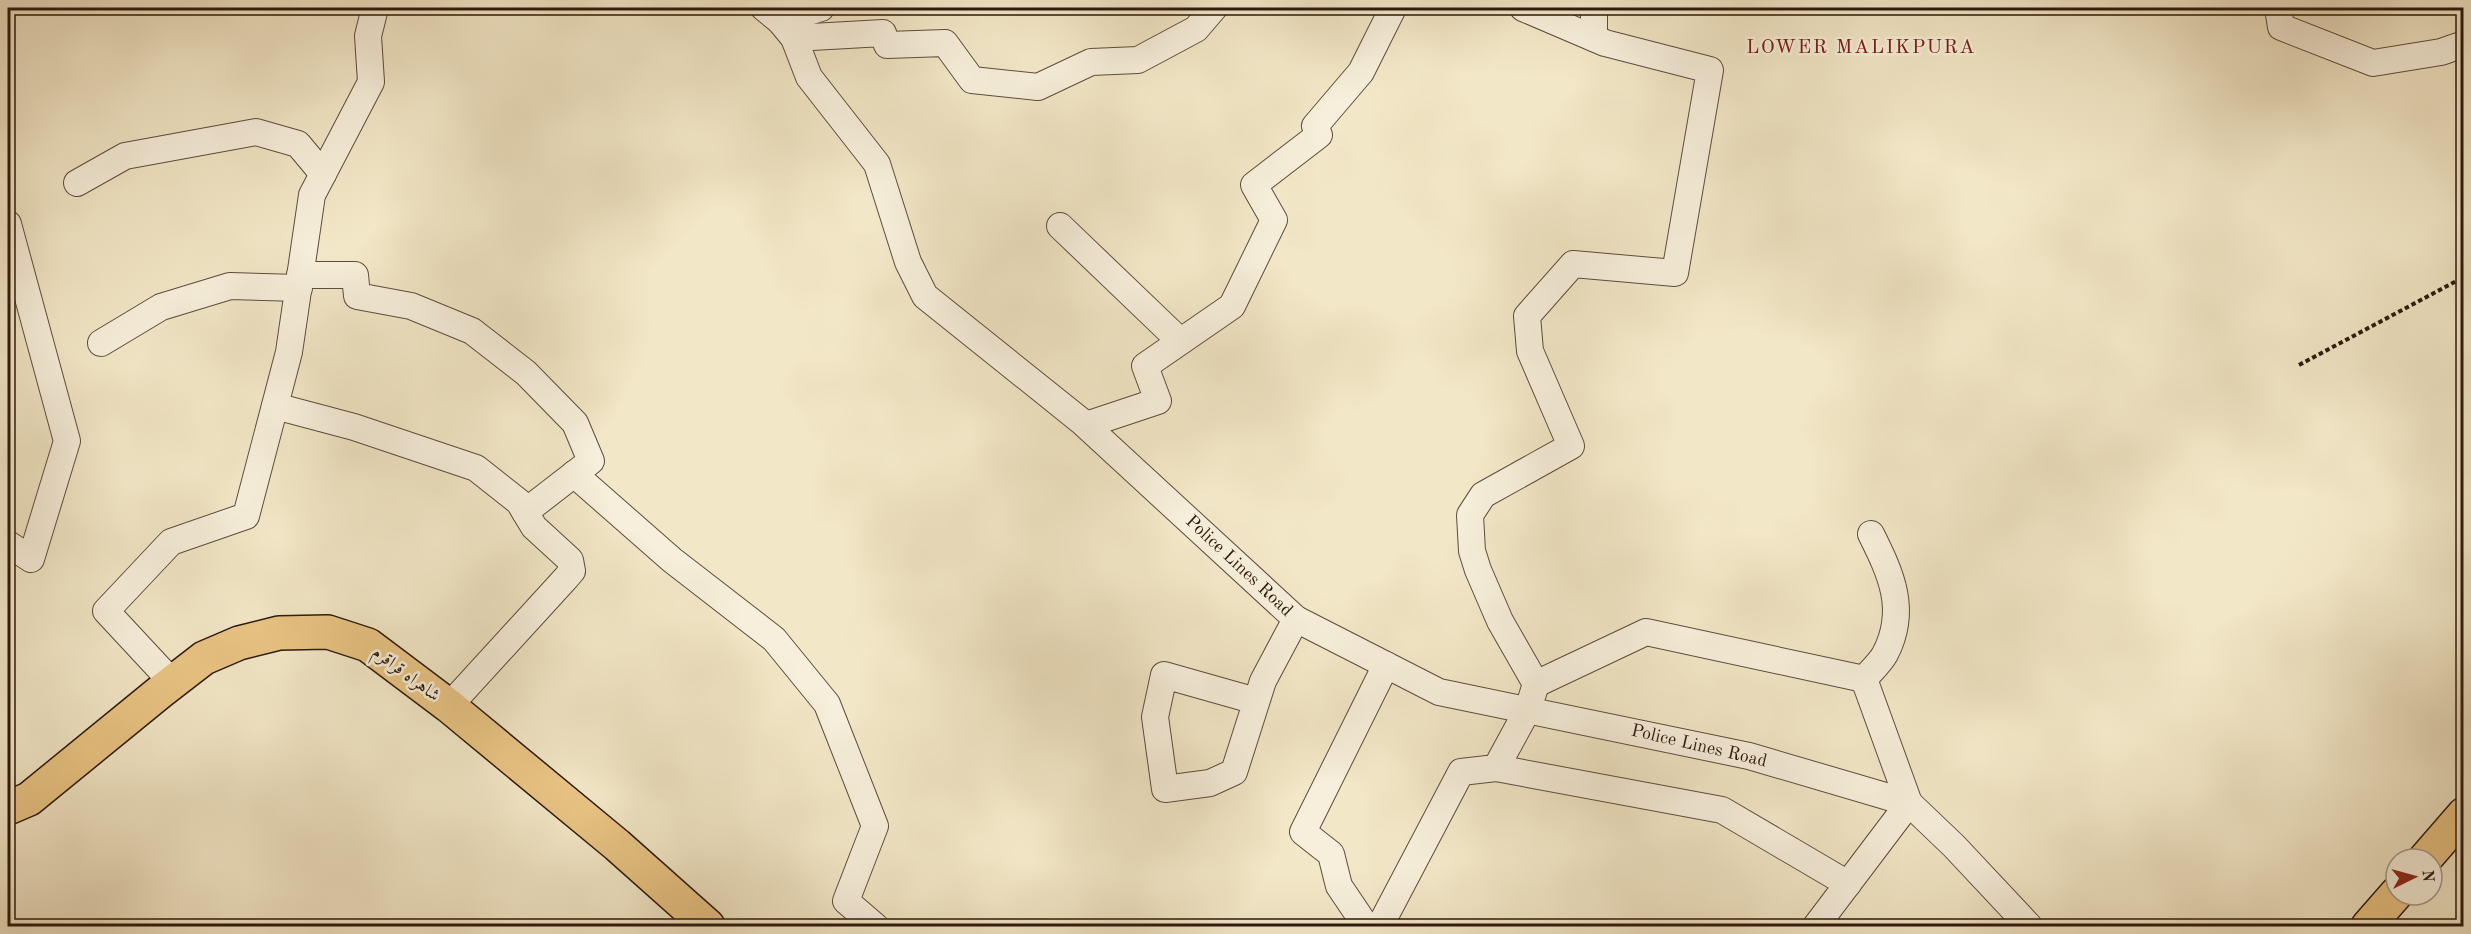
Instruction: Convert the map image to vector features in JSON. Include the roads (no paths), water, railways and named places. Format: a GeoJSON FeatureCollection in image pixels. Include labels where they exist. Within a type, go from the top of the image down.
{"type":"FeatureCollection","features":[{"type":"Feature","properties":{"kind":"main road","name":"شاہراہ قراقرم"},"geometry":{"type":"LineString","coordinates":[[8,808],[29,800],[204,658],[239,643],[279,633],[328,632],[368,645],[449,706],[617,845],[708,927]]}},
{"type":"Feature","properties":{"kind":"main road"},"geometry":{"type":"LineString","coordinates":[[2436,847],[2461,820]]}},
{"type":"Feature","properties":{"kind":"main road"},"geometry":{"type":"LineString","coordinates":[[2368,927],[2385,907]]}},
{"type":"Feature","properties":{"kind":"street"},"geometry":{"type":"LineString","coordinates":[[172,682],[106,611],[171,542],[246,516],[289,352],[312,195],[371,82],[368,36],[375,8]]}},
{"type":"Feature","properties":{"kind":"street"},"geometry":{"type":"LineString","coordinates":[[780,22],[821,8]]}},
{"type":"Feature","properties":{"kind":"street"},"geometry":{"type":"LineString","coordinates":[[780,22],[883,33],[887,45],[945,42],[972,80],[1038,87],[1091,62],[1138,60],[1196,29],[1214,8]]}},
{"type":"Feature","properties":{"kind":"street"},"geometry":{"type":"LineString","coordinates":[[1086,425],[1158,401],[1144,366],[1232,306],[1274,220],[1254,185],[1319,135],[1314,126],[1361,72],[1393,8]]}},
{"type":"Feature","properties":{"kind":"street"},"geometry":{"type":"LineString","coordinates":[[1523,8],[1594,38],[1710,70],[1676,273],[1574,264],[1527,316],[1530,351],[1571,446],[1483,495],[1470,515],[1472,550],[1478,570],[1500,621],[1536,684]]}},
{"type":"Feature","properties":{"kind":"street"},"geometry":{"type":"LineString","coordinates":[[1594,8],[1594,38]]}},
{"type":"Feature","properties":{"kind":"street"},"geometry":{"type":"LineString","coordinates":[[2278,8],[2281,27],[2373,63],[2441,52],[2463,44]]}},
{"type":"Feature","properties":{"kind":"street","name":"Police Lines Road"},"geometry":{"type":"LineString","coordinates":[[780,22],[808,77],[878,164],[908,262],[925,296],[1086,425],[1296,619],[1438,692],[1749,756],[1909,803],[1954,846],[2029,927]]}},
{"type":"Feature","properties":{"kind":"street"},"geometry":{"type":"LineString","coordinates":[[77,183],[125,156],[256,132],[298,144],[323,174]]}},
{"type":"Feature","properties":{"kind":"street"},"geometry":{"type":"LineString","coordinates":[[8,224],[18,299],[67,441],[31,560],[8,544]]}},
{"type":"Feature","properties":{"kind":"street"},"geometry":{"type":"LineString","coordinates":[[1060,226],[1180,341]]}},
{"type":"Feature","properties":{"kind":"street"},"geometry":{"type":"LineString","coordinates":[[101,343],[161,307],[230,286],[355,275],[357,296],[411,306],[472,331],[526,373],[575,423],[591,461],[525,512]]}},
{"type":"Feature","properties":{"kind":"street"},"geometry":{"type":"LineString","coordinates":[[275,406],[354,427],[476,468],[519,502],[534,527],[570,560],[572,571],[449,706]]}},
{"type":"Feature","properties":{"kind":"street"},"geometry":{"type":"LineString","coordinates":[[574,474],[672,560],[774,639],[827,704],[875,826],[846,901],[875,927]]}},
{"type":"Feature","properties":{"kind":"street"},"geometry":{"type":"LineString","coordinates":[[1864,680],[1884,655],[1895,627],[1896,598],[1891,574],[1871,534]]}},
{"type":"Feature","properties":{"kind":"street"},"geometry":{"type":"LineString","coordinates":[[1256,702],[1164,675],[1155,717],[1165,789],[1210,783],[1234,772],[1263,681],[1296,619]]}},
{"type":"Feature","properties":{"kind":"street"},"geometry":{"type":"LineString","coordinates":[[1496,768],[1528,709],[1536,684],[1646,632],[1864,680]]}},
{"type":"Feature","properties":{"kind":"street"},"geometry":{"type":"LineString","coordinates":[[1366,927],[1339,886],[1331,854],[1303,832],[1386,665]]}},
{"type":"Feature","properties":{"kind":"street"},"geometry":{"type":"LineString","coordinates":[[1816,927],[1909,803],[1864,680]]}},
{"type":"Feature","properties":{"kind":"street"},"geometry":{"type":"LineString","coordinates":[[1380,927],[1461,772],[1496,768],[1722,810],[1848,884]]}},
{"type":"Feature","properties":{"kind":"district","name":"LOWER MALIKPURA"},"geometry":{"type":"Point","coordinates":[1861,48]}}]}
